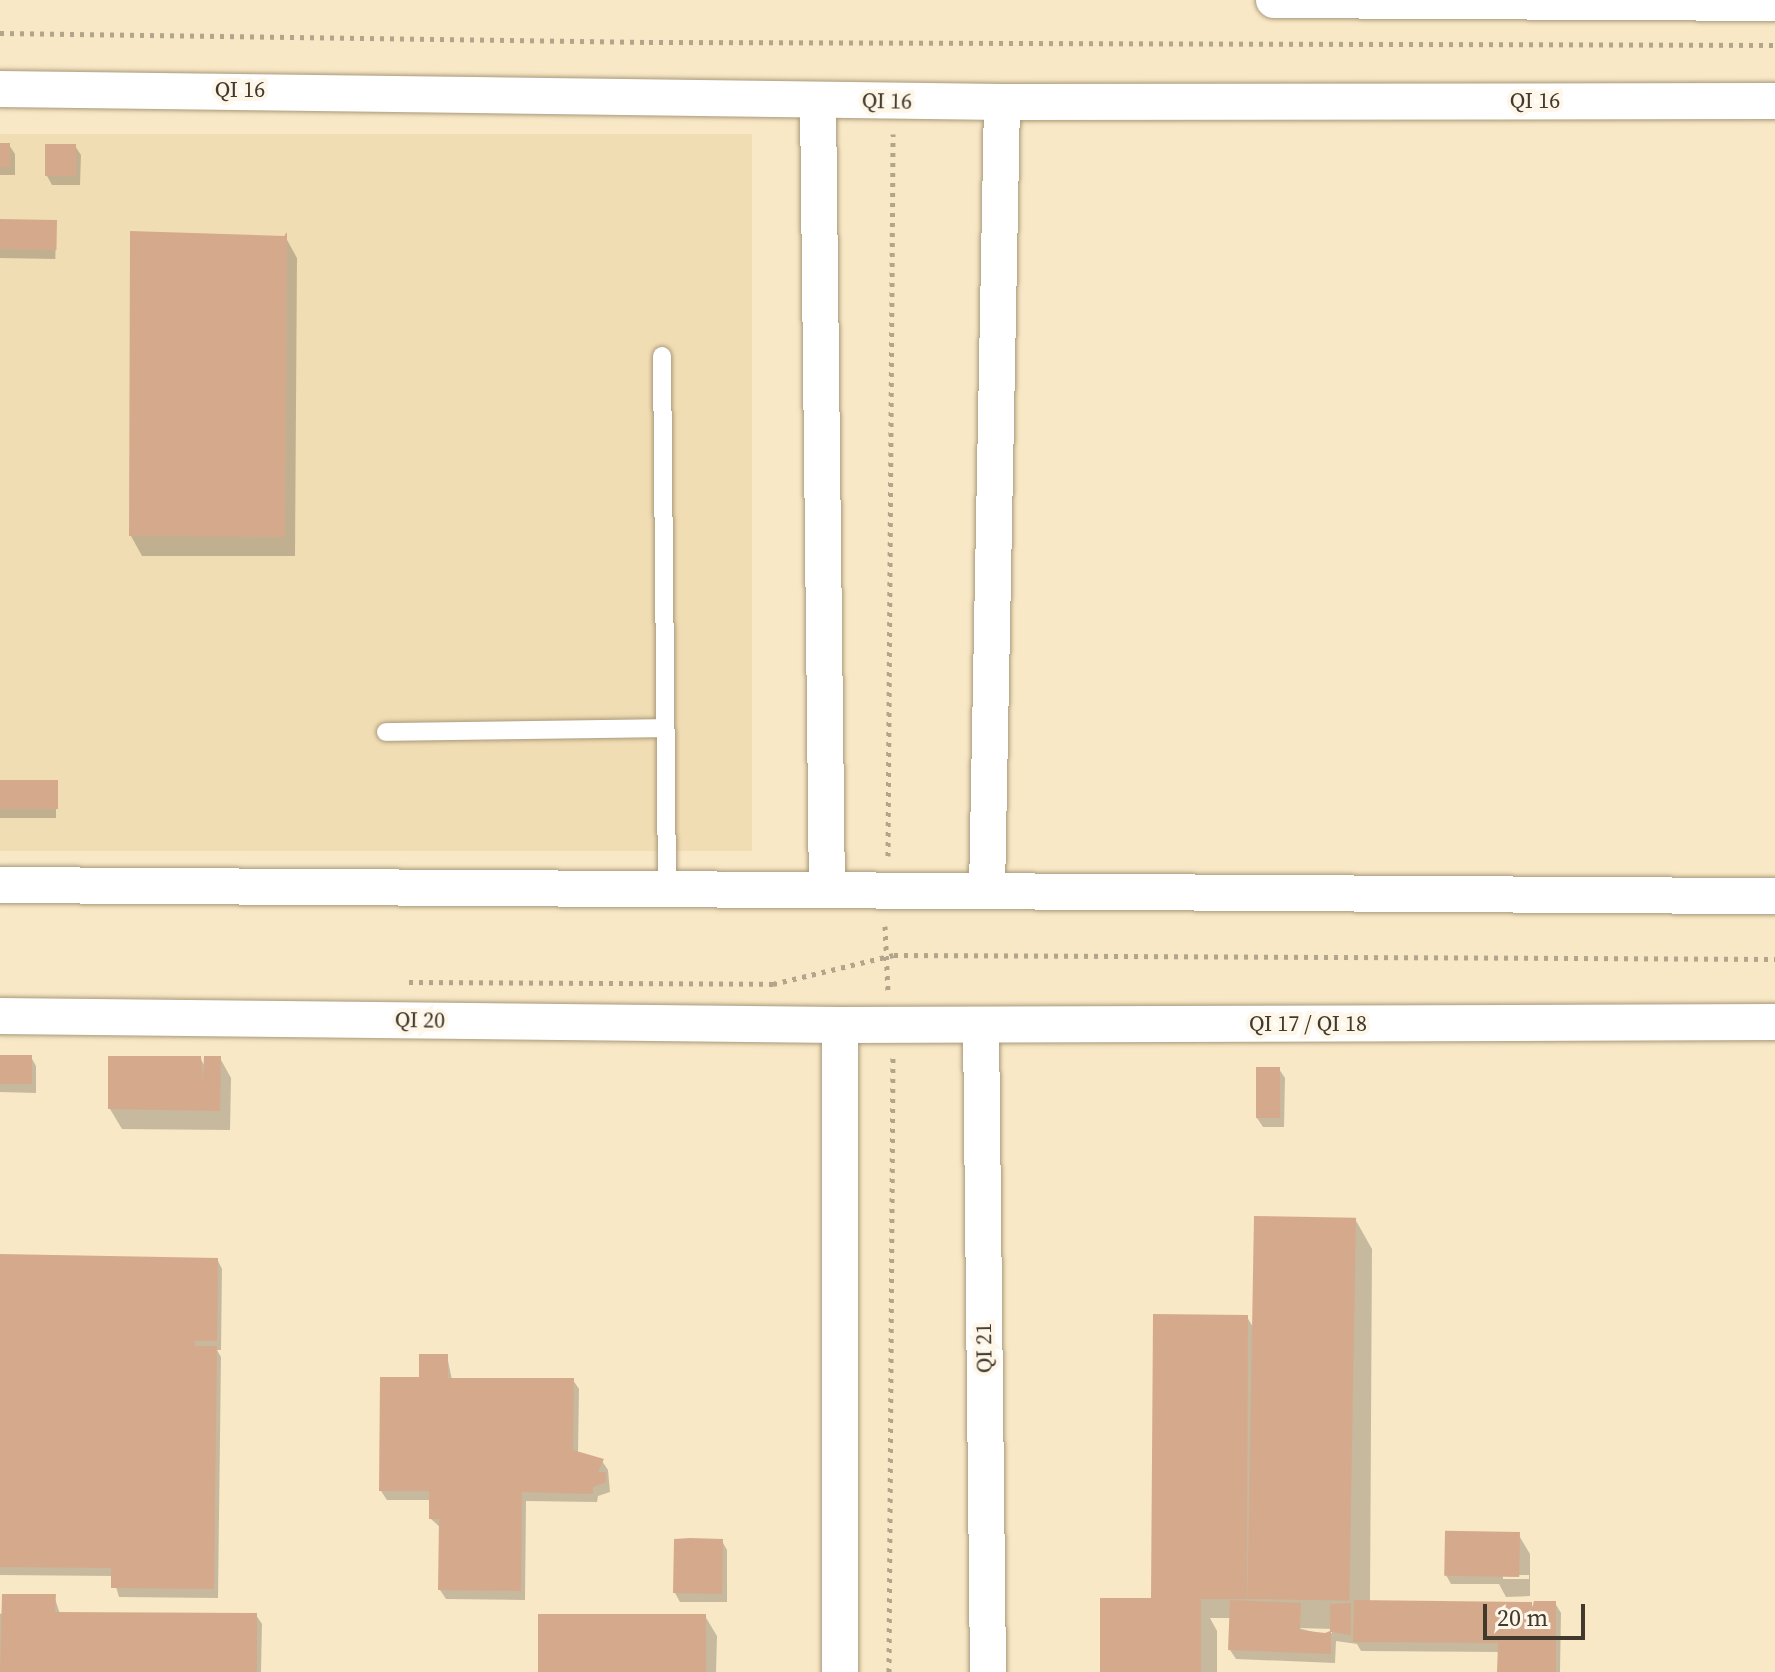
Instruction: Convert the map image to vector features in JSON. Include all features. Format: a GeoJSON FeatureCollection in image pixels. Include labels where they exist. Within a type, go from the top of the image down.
{"type":"FeatureCollection","features":[{"type":"Feature","properties":{"kind":"street"},"geometry":{"type":"LineString","coordinates":[[1274,0],[1775,3]]}},
{"type":"Feature","properties":{"kind":"street","name":"QI 16"},"geometry":{"type":"LineString","coordinates":[[0,89],[818,101],[1775,101]]}},
{"type":"Feature","properties":{"kind":"street"},"geometry":{"type":"LineString","coordinates":[[818,101],[827,890]]}},
{"type":"Feature","properties":{"kind":"street"},"geometry":{"type":"LineString","coordinates":[[987,891],[1002,102]]}},
{"type":"Feature","properties":{"kind":"street"},"geometry":{"type":"LineString","coordinates":[[0,885],[1775,896]]}},
{"type":"Feature","properties":{"kind":"street","name":"QI 20"},"geometry":{"type":"LineString","coordinates":[[0,1016],[840,1025]]}},
{"type":"Feature","properties":{"kind":"street","name":"QI 17 / QI 18"},"geometry":{"type":"LineString","coordinates":[[840,1025],[1775,1022]]}},
{"type":"Feature","properties":{"kind":"street"},"geometry":{"type":"LineString","coordinates":[[840,1025],[840,1672]]}},
{"type":"Feature","properties":{"kind":"street","name":"QI 21"},"geometry":{"type":"LineString","coordinates":[[981,1025],[988,1672]]}},
{"type":"Feature","properties":{"kind":"lane"},"geometry":{"type":"LineString","coordinates":[[662,356],[667,890]]}},
{"type":"Feature","properties":{"kind":"lane"},"geometry":{"type":"LineString","coordinates":[[386,732],[664,728]]}},
{"type":"Feature","properties":{"kind":"path"},"geometry":{"type":"LineString","coordinates":[[0,33],[649,42],[1775,45]]}},
{"type":"Feature","properties":{"kind":"path"},"geometry":{"type":"LineString","coordinates":[[394,982],[773,984],[894,955],[1775,959]]}},
{"type":"Feature","properties":{"kind":"shaded area"},"geometry":{"type":"Polygon","coordinates":[[[0,134],[752,134],[752,851],[0,851],[0,134]]]}},
{"type":"Feature","properties":{"kind":"building"},"geometry":{"type":"Polygon","coordinates":[[[0,143],[10,143],[10,167],[0,167],[0,143]]]}},
{"type":"Feature","properties":{"kind":"building"},"geometry":{"type":"Polygon","coordinates":[[[45,144],[76,144],[76,176],[45,176],[45,144]]]}},
{"type":"Feature","properties":{"kind":"building"},"geometry":{"type":"Polygon","coordinates":[[[0,219],[57,220],[56,250],[0,249],[0,219]]]}},
{"type":"Feature","properties":{"kind":"building"},"geometry":{"type":"Polygon","coordinates":[[[130,231],[284,236],[287,232],[285,537],[129,536],[130,231]]]}},
{"type":"Feature","properties":{"kind":"building"},"geometry":{"type":"Polygon","coordinates":[[[0,780],[58,780],[58,809],[0,809],[0,780]]]}},
{"type":"Feature","properties":{"kind":"building"},"geometry":{"type":"Polygon","coordinates":[[[0,1055],[32,1055],[32,1084],[0,1084],[0,1055]]]}},
{"type":"Feature","properties":{"kind":"building"},"geometry":{"type":"Polygon","coordinates":[[[108,1056],[201,1056],[203,1081],[204,1056],[221,1056],[220,1111],[108,1109],[108,1056]]]}},
{"type":"Feature","properties":{"kind":"building"},"geometry":{"type":"Polygon","coordinates":[[[1256,1067],[1280,1067],[1280,1118],[1256,1118],[1256,1067]]]}},
{"type":"Feature","properties":{"kind":"building"},"geometry":{"type":"Polygon","coordinates":[[[1254,1216],[1356,1218],[1349,1601],[1247,1599],[1254,1216]]]}},
{"type":"Feature","properties":{"kind":"building"},"geometry":{"type":"Polygon","coordinates":[[[0,1254],[218,1258],[217,1341],[195,1341],[195,1346],[217,1346],[214,1589],[111,1588],[111,1568],[0,1567],[0,1254]]]}},
{"type":"Feature","properties":{"kind":"building"},"geometry":{"type":"Polygon","coordinates":[[[1153,1314],[1248,1315],[1247,1599],[1201,1599],[1201,1672],[1100,1672],[1100,1598],[1151,1598],[1153,1314]]]}},
{"type":"Feature","properties":{"kind":"building"},"geometry":{"type":"Polygon","coordinates":[[[419,1354],[448,1354],[448,1378],[574,1378],[573,1450],[604,1459],[598,1472],[606,1472],[606,1482],[593,1487],[593,1494],[522,1492],[521,1591],[438,1590],[439,1519],[429,1519],[429,1491],[379,1491],[380,1377],[419,1377],[419,1354]]]}},
{"type":"Feature","properties":{"kind":"building"},"geometry":{"type":"Polygon","coordinates":[[[1445,1531],[1520,1532],[1519,1577],[1444,1576],[1445,1531]]]}},
{"type":"Feature","properties":{"kind":"building"},"geometry":{"type":"Polygon","coordinates":[[[674,1539],[723,1539],[722,1594],[673,1593],[674,1539]]]}},
{"type":"Feature","properties":{"kind":"building"},"geometry":{"type":"Polygon","coordinates":[[[2,1594],[56,1594],[55,1612],[257,1613],[257,1672],[0,1672],[2,1594]]]}},
{"type":"Feature","properties":{"kind":"building"},"geometry":{"type":"Polygon","coordinates":[[[1230,1600],[1301,1603],[1300,1630],[1325,1633],[1330,1631],[1330,1604],[1351,1603],[1351,1635],[1331,1632],[1331,1654],[1228,1650],[1230,1600]]]}},
{"type":"Feature","properties":{"kind":"building"},"geometry":{"type":"Polygon","coordinates":[[[1354,1600],[1532,1602],[1532,1608],[1534,1601],[1556,1601],[1556,1672],[1497,1672],[1498,1643],[1353,1642],[1354,1600]]]}},
{"type":"Feature","properties":{"kind":"building"},"geometry":{"type":"Polygon","coordinates":[[[538,1614],[706,1614],[706,1672],[538,1672],[538,1614]]]}}]}
